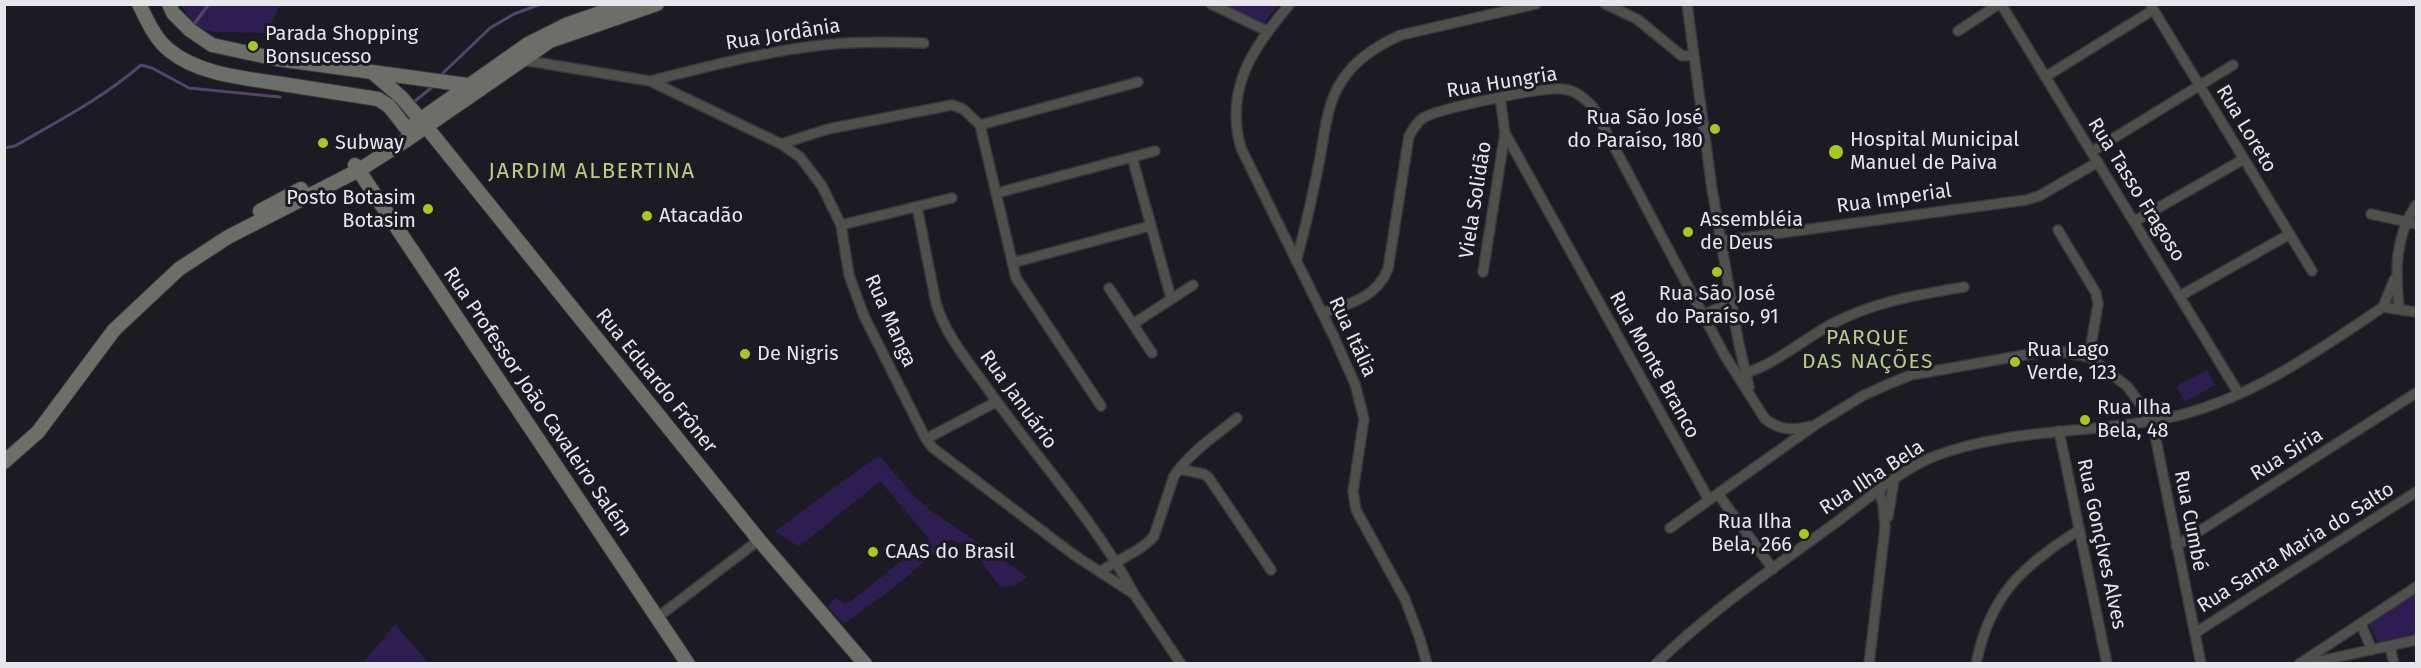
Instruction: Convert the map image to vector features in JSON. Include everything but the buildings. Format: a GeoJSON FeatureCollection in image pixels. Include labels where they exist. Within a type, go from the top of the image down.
{"type":"FeatureCollection","features":[{"type":"Feature","properties":{"kind":"main road"},"geometry":{"type":"LineString","coordinates":[[139,4],[155,34],[168,49],[185,61],[239,77],[378,99],[389,106],[408,129]]}},
{"type":"Feature","properties":{"kind":"main road"},"geometry":{"type":"LineString","coordinates":[[169,4],[173,13],[190,30],[212,45],[277,59],[467,85]]}},
{"type":"Feature","properties":{"kind":"main road"},"geometry":{"type":"LineString","coordinates":[[4,454],[39,420],[117,321],[151,284],[177,262],[249,217],[356,167],[408,129],[423,123],[467,85],[528,44],[568,24],[626,4]]}},
{"type":"Feature","properties":{"kind":"main road"},"geometry":{"type":"LineString","coordinates":[[4,462],[38,432],[114,330],[179,269],[228,237],[356,167],[550,41],[657,4]]}},
{"type":"Feature","properties":{"kind":"main road","name":"Rua Eduardo Frôner"},"geometry":{"type":"LineString","coordinates":[[374,73],[401,97],[423,123],[759,540],[865,663]]}},
{"type":"Feature","properties":{"kind":"main road","name":"Rua Professor João Cavaleiro Salém"},"geometry":{"type":"LineString","coordinates":[[356,167],[688,663]]}},
{"type":"Feature","properties":{"kind":"street"},"geometry":{"type":"LineString","coordinates":[[1211,4],[1267,31]]}},
{"type":"Feature","properties":{"kind":"street","name":"Rua Itália"},"geometry":{"type":"LineString","coordinates":[[1290,4],[1267,31],[1245,68],[1240,84],[1235,127],[1241,148],[1355,384],[1364,420],[1353,491],[1356,510],[1405,599],[1426,663]]}},
{"type":"Feature","properties":{"kind":"street"},"geometry":{"type":"LineString","coordinates":[[1296,261],[1307,220],[1329,112],[1335,92],[1354,65],[1383,43],[1401,35],[1536,4]]}},
{"type":"Feature","properties":{"kind":"street"},"geometry":{"type":"LineString","coordinates":[[1605,4],[1637,20],[1682,56],[1694,55]]}},
{"type":"Feature","properties":{"kind":"street"},"geometry":{"type":"LineString","coordinates":[[1687,4],[1712,189],[1731,303],[1745,373],[1753,398]]}},
{"type":"Feature","properties":{"kind":"street"},"geometry":{"type":"LineString","coordinates":[[1958,31],[2000,4]]}},
{"type":"Feature","properties":{"kind":"street","name":"Rua Tasso Fragoso"},"geometry":{"type":"LineString","coordinates":[[2000,4],[2239,394]]}},
{"type":"Feature","properties":{"kind":"street"},"geometry":{"type":"LineString","coordinates":[[2045,77],[2151,7]]}},
{"type":"Feature","properties":{"kind":"street","name":"Rua Loreto"},"geometry":{"type":"LineString","coordinates":[[2151,7],[2312,271]]}},
{"type":"Feature","properties":{"kind":"street","name":"Rua Jordânia"},"geometry":{"type":"LineString","coordinates":[[650,81],[741,58],[792,49],[844,43],[924,43]]}},
{"type":"Feature","properties":{"kind":"street","name":"Rua Manga"},"geometry":{"type":"LineString","coordinates":[[507,58],[650,81],[781,144],[800,157],[822,186],[841,225],[855,295],[926,439],[933,448],[1100,572],[1134,594],[1181,663]]}},
{"type":"Feature","properties":{"kind":"street"},"geometry":{"type":"LineString","coordinates":[[2091,152],[2233,65]]}},
{"type":"Feature","properties":{"kind":"street"},"geometry":{"type":"LineString","coordinates":[[980,125],[1138,82]]}},
{"type":"Feature","properties":{"kind":"street","name":"Rua Hungria"},"geometry":{"type":"LineString","coordinates":[[1322,313],[1365,297],[1383,281],[1388,269],[1409,136],[1415,126],[1433,113],[1500,97],[1561,88],[1576,92],[1585,99],[1598,116],[1702,315],[1765,419],[1786,429],[1815,425]]}},
{"type":"Feature","properties":{"kind":"street","name":"Viela Solidão"},"geometry":{"type":"LineString","coordinates":[[1483,272],[1505,133],[1500,97]]}},
{"type":"Feature","properties":{"kind":"street"},"geometry":{"type":"LineString","coordinates":[[781,144],[828,129],[952,105],[963,109],[980,125],[1016,278],[1101,406]]}},
{"type":"Feature","properties":{"kind":"street","name":"Rua Monte Branco"},"geometry":{"type":"LineString","coordinates":[[1505,133],[1709,500]]}},
{"type":"Feature","properties":{"kind":"street"},"geometry":{"type":"LineString","coordinates":[[997,193],[1155,151]]}},
{"type":"Feature","properties":{"kind":"street"},"geometry":{"type":"LineString","coordinates":[[1132,157],[1171,298]]}},
{"type":"Feature","properties":{"kind":"street"},"geometry":{"type":"LineString","coordinates":[[2135,221],[2244,159]]}},
{"type":"Feature","properties":{"kind":"street","name":"Rua Imperial"},"geometry":{"type":"LineString","coordinates":[[1721,241],[2026,200],[2039,196],[2098,162]]}},
{"type":"Feature","properties":{"kind":"street"},"geometry":{"type":"LineString","coordinates":[[841,225],[952,198]]}},
{"type":"Feature","properties":{"kind":"street"},"geometry":{"type":"LineString","coordinates":[[2416,205],[2405,221],[2395,277],[2383,307],[2416,312]]}},
{"type":"Feature","properties":{"kind":"street","name":"Rua Januário"},"geometry":{"type":"LineString","coordinates":[[917,207],[940,319],[996,402],[1116,560],[1134,594]]}},
{"type":"Feature","properties":{"kind":"street"},"geometry":{"type":"LineString","coordinates":[[2371,214],[2416,224]]}},
{"type":"Feature","properties":{"kind":"street"},"geometry":{"type":"LineString","coordinates":[[1012,263],[1150,226]]}},
{"type":"Feature","properties":{"kind":"street"},"geometry":{"type":"LineString","coordinates":[[2058,230],[2096,293],[2098,304],[2089,357]]}},
{"type":"Feature","properties":{"kind":"street"},"geometry":{"type":"LineString","coordinates":[[2180,296],[2290,234]]}},
{"type":"Feature","properties":{"kind":"street"},"geometry":{"type":"LineString","coordinates":[[2395,277],[2398,308]]}},
{"type":"Feature","properties":{"kind":"street"},"geometry":{"type":"LineString","coordinates":[[1133,324],[1193,285]]}},
{"type":"Feature","properties":{"kind":"street"},"geometry":{"type":"LineString","coordinates":[[1745,373],[1757,370],[1800,342],[1857,312],[1888,301],[1964,287]]}},
{"type":"Feature","properties":{"kind":"street"},"geometry":{"type":"LineString","coordinates":[[1109,288],[1152,353]]}},
{"type":"Feature","properties":{"kind":"street"},"geometry":{"type":"LineString","coordinates":[[1702,315],[1731,303]]}},
{"type":"Feature","properties":{"kind":"street","name":"Rua Ilha Bela"},"geometry":{"type":"LineString","coordinates":[[1656,663],[1704,619],[1894,480],[1933,457],[1958,449],[2059,431],[2152,420],[2200,410],[2283,372],[2383,307]]}},
{"type":"Feature","properties":{"kind":"street"},"geometry":{"type":"LineString","coordinates":[[1670,528],[1815,425],[1864,395],[1911,375],[2053,350],[2089,357],[2127,386],[2152,420]]}},
{"type":"Feature","properties":{"kind":"street","name":"Rua Siria"},"geometry":{"type":"LineString","coordinates":[[2176,546],[2416,393]]}},
{"type":"Feature","properties":{"kind":"street"},"geometry":{"type":"LineString","coordinates":[[926,439],[996,402]]}},
{"type":"Feature","properties":{"kind":"street"},"geometry":{"type":"LineString","coordinates":[[1100,572],[1116,560],[1148,543],[1154,536],[1168,491],[1179,469],[1188,458],[1237,418]]}},
{"type":"Feature","properties":{"kind":"street","name":"Rua Cumbé"},"geometry":{"type":"LineString","coordinates":[[2152,420],[2201,663]]}},
{"type":"Feature","properties":{"kind":"street","name":"Rua Gonçlves Alves"},"geometry":{"type":"LineString","coordinates":[[2059,431],[2107,663]]}},
{"type":"Feature","properties":{"kind":"street"},"geometry":{"type":"LineString","coordinates":[[1179,469],[1204,474],[1209,478],[1272,570]]}},
{"type":"Feature","properties":{"kind":"street"},"geometry":{"type":"LineString","coordinates":[[1869,663],[1894,480]]}},
{"type":"Feature","properties":{"kind":"street"},"geometry":{"type":"LineString","coordinates":[[1879,491],[1886,528]]}},
{"type":"Feature","properties":{"kind":"street","name":"Rua Santa Maria do Salto"},"geometry":{"type":"LineString","coordinates":[[2195,633],[2416,492]]}},
{"type":"Feature","properties":{"kind":"street"},"geometry":{"type":"LineString","coordinates":[[1718,494],[1773,569]]}},
{"type":"Feature","properties":{"kind":"street"},"geometry":{"type":"LineString","coordinates":[[1976,663],[1984,631],[1993,608],[2006,589],[2041,556],[2079,530]]}},
{"type":"Feature","properties":{"kind":"street"},"geometry":{"type":"LineString","coordinates":[[658,617],[759,540]]}},
{"type":"Feature","properties":{"kind":"street"},"geometry":{"type":"LineString","coordinates":[[2299,663],[2416,587]]}},
{"type":"Feature","properties":{"kind":"street"},"geometry":{"type":"LineString","coordinates":[[2361,624],[2372,650]]}},
{"type":"Feature","properties":{"kind":"street"},"geometry":{"type":"LineString","coordinates":[[2306,663],[2416,640]]}},
{"type":"Feature","properties":{"kind":"street"},"geometry":{"type":"LineString","coordinates":[[2390,647],[2394,663]]}},
{"type":"Feature","properties":{"kind":"shaded area"},"geometry":{"type":"Polygon","coordinates":[[[1278,4],[1264,23],[1226,5],[1278,4]]]}},
{"type":"Feature","properties":{"kind":"shaded area"},"geometry":{"type":"Polygon","coordinates":[[[181,5],[280,5],[267,33],[214,32],[197,28],[181,5]]]}},
{"type":"Feature","properties":{"kind":"shaded area"},"geometry":{"type":"Polygon","coordinates":[[[2207,370],[2215,385],[2185,402],[2176,386],[2207,370]]]}},
{"type":"Feature","properties":{"kind":"shaded area"},"geometry":{"type":"Polygon","coordinates":[[[879,455],[917,499],[1028,577],[1016,585],[1000,587],[970,546],[950,540],[891,590],[844,624],[827,606],[836,598],[844,603],[850,602],[929,539],[880,481],[799,547],[775,531],[879,455]]]}},
{"type":"Feature","properties":{"kind":"shaded area"},"geometry":{"type":"Polygon","coordinates":[[[2416,593],[2416,635],[2379,645],[2368,623],[2416,593]]]}},
{"type":"Feature","properties":{"kind":"shaded area"},"geometry":{"type":"Polygon","coordinates":[[[395,624],[428,663],[363,663],[395,624]]]}},
{"type":"Feature","properties":{"kind":"waterway"},"geometry":{"type":"LineString","coordinates":[[194,24],[209,4]]}},
{"type":"Feature","properties":{"kind":"waterway"},"geometry":{"type":"LineString","coordinates":[[442,74],[490,28],[514,14],[538,5]]}},
{"type":"Feature","properties":{"kind":"waterway"},"geometry":{"type":"LineString","coordinates":[[4,148],[15,146],[80,108],[141,65],[152,68],[189,88],[280,97]]}},
{"type":"Feature","properties":{"kind":"waterway"},"geometry":{"type":"LineString","coordinates":[[415,101],[431,88]]}},
{"type":"Feature","properties":{"kind":"place","name":"Parada Shopping Bonsucesso"},"geometry":{"type":"Point","coordinates":[253,46]}},
{"type":"Feature","properties":{"kind":"place","name":"Rua São José do Paraíso, 180"},"geometry":{"type":"Point","coordinates":[1715,129]}},
{"type":"Feature","properties":{"kind":"place","name":"Subway"},"geometry":{"type":"Point","coordinates":[323,143]}},
{"type":"Feature","properties":{"kind":"place","name":"Hospital Municipal Manuel de Paiva"},"geometry":{"type":"Point","coordinates":[1836,152]}},
{"type":"Feature","properties":{"kind":"place","name":"Posto Botasim Botasim"},"geometry":{"type":"Point","coordinates":[428,209]}},
{"type":"Feature","properties":{"kind":"place","name":"Atacadão"},"geometry":{"type":"Point","coordinates":[647,216]}},
{"type":"Feature","properties":{"kind":"place","name":"Assembléia de Deus"},"geometry":{"type":"Point","coordinates":[1688,232]}},
{"type":"Feature","properties":{"kind":"place","name":"Rua São José do Paraíso, 91"},"geometry":{"type":"Point","coordinates":[1717,272]}},
{"type":"Feature","properties":{"kind":"place","name":"De Nigris"},"geometry":{"type":"Point","coordinates":[745,354]}},
{"type":"Feature","properties":{"kind":"place","name":"Rua Lago Verde, 123"},"geometry":{"type":"Point","coordinates":[2015,362]}},
{"type":"Feature","properties":{"kind":"place","name":"Rua Ilha Bela, 48"},"geometry":{"type":"Point","coordinates":[2085,420]}},
{"type":"Feature","properties":{"kind":"place","name":"Rua Ilha Bela, 266"},"geometry":{"type":"Point","coordinates":[1804,534]}},
{"type":"Feature","properties":{"kind":"place","name":"CAAS do Brasil"},"geometry":{"type":"Point","coordinates":[873,552]}},
{"type":"Feature","properties":{"kind":"district","name":"JARDIM ALBERTINA"},"geometry":{"type":"Point","coordinates":[592,172]}},
{"type":"Feature","properties":{"kind":"district","name":"PARQUE DAS NAÇÕES"},"geometry":{"type":"Point","coordinates":[1868,350]}}]}
